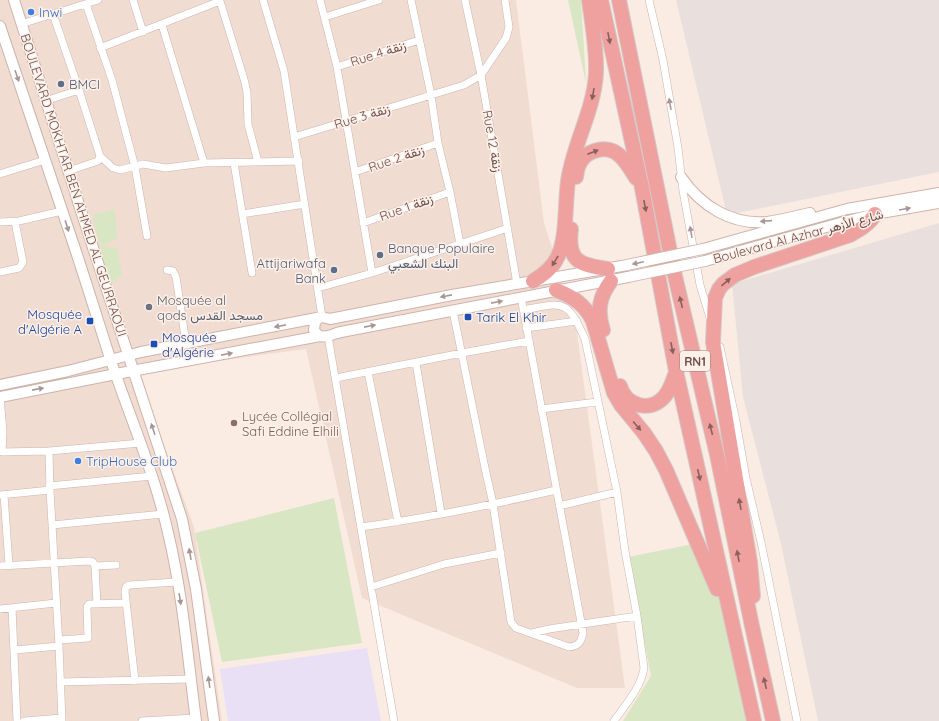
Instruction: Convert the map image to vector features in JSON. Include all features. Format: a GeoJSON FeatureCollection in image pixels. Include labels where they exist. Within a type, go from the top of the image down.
{"type":"FeatureCollection","features":[{"type":"Feature","properties":{"kind":"highway"},"geometry":{"type":"LineString","coordinates":[[532,281],[553,265],[561,250],[570,166],[592,102],[596,73],[596,58],[589,0]]}},
{"type":"Feature","properties":{"kind":"highway","name":"RN1"},"geometry":{"type":"LineString","coordinates":[[601,0],[642,188],[676,371],[754,721]]}},
{"type":"Feature","properties":{"kind":"highway","name":"RN1"},"geometry":{"type":"LineString","coordinates":[[618,0],[675,276],[718,455],[752,626],[773,721]]}},
{"type":"Feature","properties":{"kind":"highway"},"geometry":{"type":"LineString","coordinates":[[642,188],[626,162],[619,154],[608,149],[596,150],[586,155],[579,164],[576,175],[569,241],[572,253],[582,264],[614,272],[605,289],[599,309],[600,320],[622,393],[629,401],[638,406],[648,406],[658,403],[665,396],[676,371]]}},
{"type":"Feature","properties":{"kind":"highway"},"geometry":{"type":"LineString","coordinates":[[752,626],[754,602],[750,562],[714,354],[713,325],[715,298],[719,289],[735,275],[754,267],[846,237],[864,226],[875,214]]}},
{"type":"Feature","properties":{"kind":"highway"},"geometry":{"type":"LineString","coordinates":[[555,284],[576,299],[589,313],[593,321],[614,392],[621,405],[652,445],[666,470],[716,583],[754,721]]}},
{"type":"Feature","properties":{"kind":"main road","name":"BOULEVARD MOKHTAR BEN AHMED AL GEURRAOUI"},"geometry":{"type":"LineString","coordinates":[[14,0],[68,171],[186,530],[196,589],[214,721]]}},
{"type":"Feature","properties":{"kind":"main road","name":"BOULEVARD MOKHTAR BEN AHMED AL GEURRAOUI"},"geometry":{"type":"LineString","coordinates":[[0,26],[4,52],[45,160],[111,360],[152,476],[170,538],[196,719]]}},
{"type":"Feature","properties":{"kind":"main road"},"geometry":{"type":"LineString","coordinates":[[681,177],[688,187],[704,203],[723,214],[745,221],[767,222],[863,202],[900,200]]}},
{"type":"Feature","properties":{"kind":"main road","name":"Boulevard Al Azhar شارع الأزهر"},"geometry":{"type":"LineString","coordinates":[[614,272],[847,209],[939,193]]}},
{"type":"Feature","properties":{"kind":"main road","name":"Boulevard Al Azhar شارع الأزهر"},"geometry":{"type":"LineString","coordinates":[[614,272],[628,277],[705,261],[875,214],[939,203]]}},
{"type":"Feature","properties":{"kind":"main road"},"geometry":{"type":"LineString","coordinates":[[0,397],[453,311],[520,297],[555,284],[614,272]]}},
{"type":"Feature","properties":{"kind":"main road"},"geometry":{"type":"LineString","coordinates":[[0,385],[68,371],[129,355],[186,343],[323,318],[532,281],[555,284]]}},
{"type":"Feature","properties":{"kind":"main road"},"geometry":{"type":"LineString","coordinates":[[323,318],[333,323],[334,329],[326,336]]}},
{"type":"Feature","properties":{"kind":"main road"},"geometry":{"type":"LineString","coordinates":[[323,318],[315,322],[314,330],[326,336]]}},
{"type":"Feature","properties":{"kind":"street"},"geometry":{"type":"LineString","coordinates":[[21,24],[98,0]]}},
{"type":"Feature","properties":{"kind":"street"},"geometry":{"type":"LineString","coordinates":[[133,0],[143,32]]}},
{"type":"Feature","properties":{"kind":"street"},"geometry":{"type":"LineString","coordinates":[[263,0],[284,71],[323,318]]}},
{"type":"Feature","properties":{"kind":"street"},"geometry":{"type":"LineString","coordinates":[[320,0],[337,67],[372,273]]}},
{"type":"Feature","properties":{"kind":"street"},"geometry":{"type":"LineString","coordinates":[[325,16],[379,0]]}},
{"type":"Feature","properties":{"kind":"street"},"geometry":{"type":"LineString","coordinates":[[411,0],[438,143],[450,192],[460,244]]}},
{"type":"Feature","properties":{"kind":"street","name":"Rue 12 زنقة"},"geometry":{"type":"LineString","coordinates":[[464,0],[481,75],[517,284]]}},
{"type":"Feature","properties":{"kind":"street"},"geometry":{"type":"LineString","coordinates":[[481,75],[506,38],[509,27],[505,0]]}},
{"type":"Feature","properties":{"kind":"street"},"geometry":{"type":"LineString","coordinates":[[650,0],[663,60],[678,148],[681,177],[700,285],[728,380],[746,478],[758,527],[797,721]]}},
{"type":"Feature","properties":{"kind":"street"},"geometry":{"type":"LineString","coordinates":[[100,48],[220,1],[244,79],[248,124],[258,162]]}},
{"type":"Feature","properties":{"kind":"street"},"geometry":{"type":"LineString","coordinates":[[86,4],[112,80],[135,166],[147,236]]}},
{"type":"Feature","properties":{"kind":"street"},"geometry":{"type":"LineString","coordinates":[[53,14],[100,156],[113,168],[120,170],[144,164],[166,168],[204,163],[299,161]]}},
{"type":"Feature","properties":{"kind":"street"},"geometry":{"type":"LineString","coordinates":[[162,25],[204,163]]}},
{"type":"Feature","properties":{"kind":"street","name":"Rue 4 زنقة"},"geometry":{"type":"LineString","coordinates":[[337,67],[419,40]]}},
{"type":"Feature","properties":{"kind":"street","name":"Rue 3 زنقة"},"geometry":{"type":"LineString","coordinates":[[294,137],[464,85],[481,75]]}},
{"type":"Feature","properties":{"kind":"street"},"geometry":{"type":"LineString","coordinates":[[46,101],[79,90]]}},
{"type":"Feature","properties":{"kind":"street","name":"Rue 2 زنقة"},"geometry":{"type":"LineString","coordinates":[[355,172],[438,143]]}},
{"type":"Feature","properties":{"kind":"street"},"geometry":{"type":"LineString","coordinates":[[68,171],[98,161],[100,156]]}},
{"type":"Feature","properties":{"kind":"street"},"geometry":{"type":"LineString","coordinates":[[0,174],[45,160]]}},
{"type":"Feature","properties":{"kind":"street"},"geometry":{"type":"LineString","coordinates":[[234,162],[252,273]]}},
{"type":"Feature","properties":{"kind":"street","name":"Rue 1 زنقة"},"geometry":{"type":"LineString","coordinates":[[363,222],[450,192]]}},
{"type":"Feature","properties":{"kind":"street"},"geometry":{"type":"LineString","coordinates":[[242,214],[305,204]]}},
{"type":"Feature","properties":{"kind":"street"},"geometry":{"type":"LineString","coordinates":[[0,222],[15,222],[62,211]]}},
{"type":"Feature","properties":{"kind":"street"},"geometry":{"type":"LineString","coordinates":[[0,272],[19,268],[23,262],[15,222]]}},
{"type":"Feature","properties":{"kind":"street"},"geometry":{"type":"LineString","coordinates":[[318,288],[372,273],[508,228]]}},
{"type":"Feature","properties":{"kind":"street"},"geometry":{"type":"LineString","coordinates":[[167,270],[171,270],[174,273],[186,343]]}},
{"type":"Feature","properties":{"kind":"street"},"geometry":{"type":"LineString","coordinates":[[453,311],[484,468],[493,504],[511,622],[516,628],[569,647],[574,647],[581,641],[583,633],[520,297]]}},
{"type":"Feature","properties":{"kind":"street"},"geometry":{"type":"LineString","coordinates":[[523,310],[548,305],[562,305],[577,320],[585,339],[617,492],[644,668],[642,676],[632,694],[614,721]]}},
{"type":"Feature","properties":{"kind":"street"},"geometry":{"type":"LineString","coordinates":[[526,328],[577,320]]}},
{"type":"Feature","properties":{"kind":"street"},"geometry":{"type":"LineString","coordinates":[[326,336],[336,378],[394,721]]}},
{"type":"Feature","properties":{"kind":"street"},"geometry":{"type":"LineString","coordinates":[[336,378],[529,341]]}},
{"type":"Feature","properties":{"kind":"street"},"geometry":{"type":"LineString","coordinates":[[416,363],[441,513]]}},
{"type":"Feature","properties":{"kind":"street"},"geometry":{"type":"LineString","coordinates":[[368,372],[398,522]]}},
{"type":"Feature","properties":{"kind":"street"},"geometry":{"type":"LineString","coordinates":[[0,397],[3,431],[1,453],[141,443]]}},
{"type":"Feature","properties":{"kind":"street"},"geometry":{"type":"LineString","coordinates":[[541,409],[598,402]]}},
{"type":"Feature","properties":{"kind":"street"},"geometry":{"type":"LineString","coordinates":[[24,721],[62,719],[49,450]]}},
{"type":"Feature","properties":{"kind":"street"},"geometry":{"type":"LineString","coordinates":[[9,565],[3,526],[2,495],[152,476]]}},
{"type":"Feature","properties":{"kind":"street"},"geometry":{"type":"LineString","coordinates":[[361,527],[398,522],[493,504],[556,490]]}},
{"type":"Feature","properties":{"kind":"street"},"geometry":{"type":"LineString","coordinates":[[559,506],[617,492]]}},
{"type":"Feature","properties":{"kind":"street"},"geometry":{"type":"LineString","coordinates":[[52,525],[163,514]]}},
{"type":"Feature","properties":{"kind":"street"},"geometry":{"type":"LineString","coordinates":[[371,586],[444,564],[501,553]]}},
{"type":"Feature","properties":{"kind":"street"},"geometry":{"type":"LineString","coordinates":[[0,566],[93,562],[95,566],[97,604]]}},
{"type":"Feature","properties":{"kind":"street"},"geometry":{"type":"LineString","coordinates":[[95,566],[116,565]]}},
{"type":"Feature","properties":{"kind":"street"},"geometry":{"type":"LineString","coordinates":[[135,681],[126,603],[126,586],[177,582]]}},
{"type":"Feature","properties":{"kind":"street"},"geometry":{"type":"LineString","coordinates":[[0,609],[56,603]]}},
{"type":"Feature","properties":{"kind":"street"},"geometry":{"type":"LineString","coordinates":[[14,650],[88,638],[87,607],[89,604],[126,603]]}},
{"type":"Feature","properties":{"kind":"street"},"geometry":{"type":"LineString","coordinates":[[12,608],[17,721]]}},
{"type":"Feature","properties":{"kind":"street"},"geometry":{"type":"LineString","coordinates":[[532,633],[549,629],[637,616]]}},
{"type":"Feature","properties":{"kind":"street"},"geometry":{"type":"LineString","coordinates":[[60,682],[191,679]]}},
{"type":"Feature","properties":{"kind":"street"},"geometry":{"type":"LineString","coordinates":[[142,721],[196,719]]}},
{"type":"Feature","properties":{"kind":"shaded area"},"geometry":{"type":"Polygon","coordinates":[[[0,0],[516,0],[544,223],[575,318],[625,688],[577,688],[362,598],[306,349],[137,372],[194,527],[222,721],[0,721],[0,0]]]}},
{"type":"Feature","properties":{"kind":"shaded area"},"geometry":{"type":"Polygon","coordinates":[[[676,0],[939,0],[939,172],[727,215],[676,0]]]}},
{"type":"Feature","properties":{"kind":"shaded area"},"geometry":{"type":"Polygon","coordinates":[[[939,223],[939,721],[818,721],[781,544],[743,397],[732,284],[939,223]]]}},
{"type":"Feature","properties":{"kind":"shaded area"},"geometry":{"type":"Polygon","coordinates":[[[367,648],[381,721],[228,721],[220,669],[367,648]]]}},
{"type":"Feature","properties":{"kind":"green space"},"geometry":{"type":"Polygon","coordinates":[[[568,0],[581,0],[586,83],[568,0]]]}},
{"type":"Feature","properties":{"kind":"green space"},"geometry":{"type":"Polygon","coordinates":[[[115,209],[117,238],[102,246],[117,248],[122,275],[110,285],[92,215],[115,209]]]}},
{"type":"Feature","properties":{"kind":"green space"},"geometry":{"type":"Polygon","coordinates":[[[334,498],[362,643],[222,662],[195,533],[334,498]]]}},
{"type":"Feature","properties":{"kind":"green space"},"geometry":{"type":"Polygon","coordinates":[[[698,543],[716,583],[753,721],[623,721],[651,676],[628,557],[698,543]]]}},
{"type":"Feature","properties":{"kind":"place","name":"Inwi"},"geometry":{"type":"Point","coordinates":[31,12]}},
{"type":"Feature","properties":{"kind":"place","name":"BMCI"},"geometry":{"type":"Point","coordinates":[61,84]}},
{"type":"Feature","properties":{"kind":"place","name":"Banque Populaire البنك الشعبي"},"geometry":{"type":"Point","coordinates":[380,255]}},
{"type":"Feature","properties":{"kind":"place","name":"Attijariwafa Bank"},"geometry":{"type":"Point","coordinates":[334,270]}},
{"type":"Feature","properties":{"kind":"place","name":"Mosquée al qods مسجد القدس"},"geometry":{"type":"Point","coordinates":[149,307]}},
{"type":"Feature","properties":{"kind":"place","name":"Tarik El Khir"},"geometry":{"type":"Point","coordinates":[468,317]}},
{"type":"Feature","properties":{"kind":"place","name":"Mosquée d'Algérie A"},"geometry":{"type":"Point","coordinates":[90,321]}},
{"type":"Feature","properties":{"kind":"place","name":"Mosquée d'Algérie"},"geometry":{"type":"Point","coordinates":[154,344]}},
{"type":"Feature","properties":{"kind":"place","name":"Lycée Collégial Safi Eddine Elhili"},"geometry":{"type":"Point","coordinates":[234,423]}},
{"type":"Feature","properties":{"kind":"place","name":"TripHouse Club"},"geometry":{"type":"Point","coordinates":[78,461]}}]}
